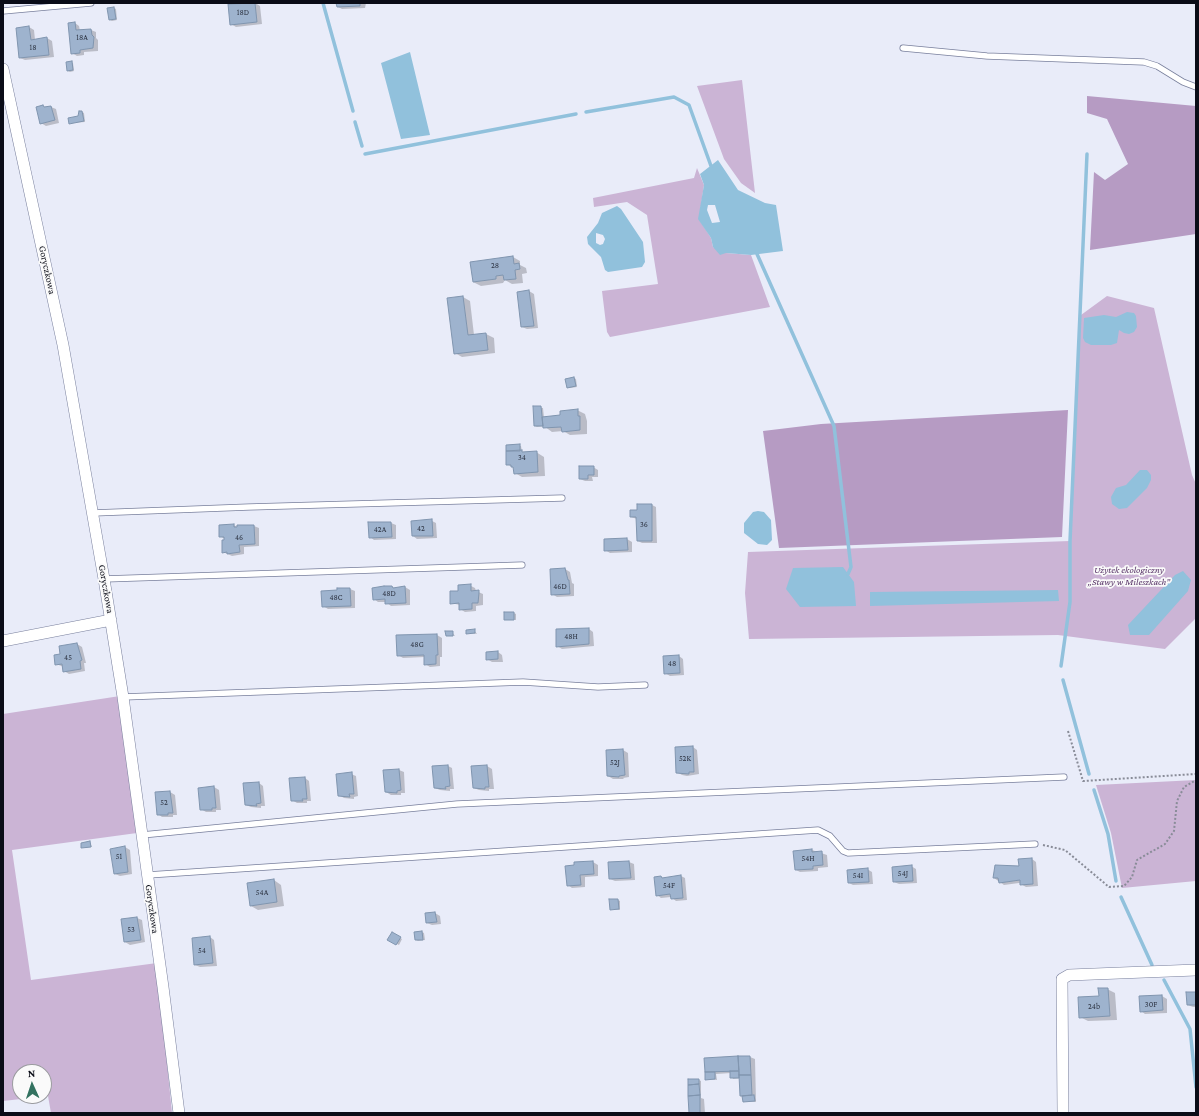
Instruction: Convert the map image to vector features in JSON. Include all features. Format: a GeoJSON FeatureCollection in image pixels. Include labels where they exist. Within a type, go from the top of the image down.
{"type":"FeatureCollection","features":[{"type":"Feature","properties":{"kind":"street","name":"Goryczkowa"},"geometry":{"type":"LineString","coordinates":[[3,69],[63,345],[93,513],[123,697],[179,1113]]}},
{"type":"Feature","properties":{"kind":"street"},"geometry":{"type":"LineString","coordinates":[[3,641],[111,620]]}},
{"type":"Feature","properties":{"kind":"street"},"geometry":{"type":"LineString","coordinates":[[1063,1113],[1062,979],[1069,975],[1196,970]]}},
{"type":"Feature","properties":{"kind":"lane"},"geometry":{"type":"LineString","coordinates":[[3,11],[91,3]]}},
{"type":"Feature","properties":{"kind":"lane"},"geometry":{"type":"LineString","coordinates":[[903,48],[986,56],[1144,62],[1157,66],[1183,82],[1196,87]]}},
{"type":"Feature","properties":{"kind":"lane"},"geometry":{"type":"LineString","coordinates":[[93,513],[248,506],[562,498]]}},
{"type":"Feature","properties":{"kind":"lane"},"geometry":{"type":"LineString","coordinates":[[104,579],[522,565]]}},
{"type":"Feature","properties":{"kind":"lane"},"geometry":{"type":"LineString","coordinates":[[123,697],[523,682],[598,687],[645,685]]}},
{"type":"Feature","properties":{"kind":"lane"},"geometry":{"type":"LineString","coordinates":[[142,835],[457,804],[1064,777]]}},
{"type":"Feature","properties":{"kind":"lane"},"geometry":{"type":"LineString","coordinates":[[148,875],[818,830],[830,836],[843,851],[848,853],[1035,844]]}},
{"type":"Feature","properties":{"kind":"path"},"geometry":{"type":"LineString","coordinates":[[1068,731],[1083,781],[1196,774]]}},
{"type":"Feature","properties":{"kind":"path"},"geometry":{"type":"LineString","coordinates":[[1035,844],[1065,850],[1110,887],[1124,886],[1132,877],[1137,860],[1165,844],[1170,838],[1174,831],[1177,801],[1184,787],[1196,780]]}},
{"type":"Feature","properties":{"kind":"green space"},"geometry":{"type":"Polygon","coordinates":[[[742,80],[755,193],[741,183],[724,159],[697,86],[742,80]]]}},
{"type":"Feature","properties":{"kind":"green space"},"geometry":{"type":"Polygon","coordinates":[[[697,168],[704,185],[699,219],[711,238],[713,247],[726,253],[751,255],[770,307],[610,337],[607,332],[602,291],[658,284],[647,215],[627,202],[594,207],[593,198],[694,178],[697,168]]]}},
{"type":"Feature","properties":{"kind":"green space","name":"Użytek ekologiczny „Stawy w Mileszkach”"},"geometry":{"type":"Polygon","coordinates":[[[1107,296],[1154,308],[1192,475],[1196,484],[1196,618],[1165,649],[1058,635],[749,639],[745,593],[748,552],[1070,541],[1081,315],[1107,296]]]}},
{"type":"Feature","properties":{"kind":"green space"},"geometry":{"type":"Polygon","coordinates":[[[120,696],[137,833],[12,850],[31,980],[157,963],[172,1113],[51,1113],[49,1104],[52,1104],[52,1064],[12,1064],[12,1100],[3,1101],[3,714],[120,696]]]}},
{"type":"Feature","properties":{"kind":"green space"},"geometry":{"type":"Polygon","coordinates":[[[1196,780],[1196,881],[1122,888],[1111,833],[1096,785],[1196,780]]]}},
{"type":"Feature","properties":{"kind":"shaded area"},"geometry":{"type":"Polygon","coordinates":[[[1087,96],[1196,106],[1196,234],[1090,250],[1094,172],[1105,180],[1128,164],[1107,119],[1087,113],[1087,96]]]}},
{"type":"Feature","properties":{"kind":"shaded area"},"geometry":{"type":"Polygon","coordinates":[[[1068,410],[1062,537],[779,548],[763,431],[821,424],[1068,410]]]}},
{"type":"Feature","properties":{"kind":"water"},"geometry":{"type":"Polygon","coordinates":[[[410,52],[430,135],[401,139],[381,63],[410,52]]]}},
{"type":"Feature","properties":{"kind":"water"},"geometry":{"type":"Polygon","coordinates":[[[718,160],[738,190],[765,203],[776,205],[783,251],[751,255],[726,253],[720,255],[713,247],[711,238],[698,219],[704,185],[700,174],[718,160]],[[708,205],[707,210],[712,223],[720,222],[715,205],[708,205]]]}},
{"type":"Feature","properties":{"kind":"water"},"geometry":{"type":"Polygon","coordinates":[[[617,206],[621,209],[643,242],[645,262],[642,267],[608,272],[605,270],[601,257],[588,244],[587,237],[598,223],[602,213],[617,206]],[[596,233],[596,243],[600,245],[603,244],[605,239],[603,235],[596,233]]]}},
{"type":"Feature","properties":{"kind":"water"},"geometry":{"type":"Polygon","coordinates":[[[1127,312],[1134,313],[1136,316],[1137,327],[1134,332],[1129,334],[1119,330],[1117,343],[1111,345],[1091,345],[1085,342],[1083,338],[1084,318],[1104,315],[1116,317],[1127,312]]]}},
{"type":"Feature","properties":{"kind":"water"},"geometry":{"type":"Polygon","coordinates":[[[1140,470],[1147,470],[1151,475],[1151,480],[1147,488],[1127,508],[1119,509],[1112,504],[1111,497],[1116,488],[1126,485],[1140,470]]]}},
{"type":"Feature","properties":{"kind":"water"},"geometry":{"type":"Polygon","coordinates":[[[753,512],[764,512],[771,520],[772,540],[767,545],[758,544],[744,533],[744,523],[753,512]]]}},
{"type":"Feature","properties":{"kind":"water"},"geometry":{"type":"Polygon","coordinates":[[[843,567],[854,582],[856,606],[800,607],[786,589],[793,568],[843,567]]]}},
{"type":"Feature","properties":{"kind":"water"},"geometry":{"type":"Polygon","coordinates":[[[1183,571],[1191,580],[1188,591],[1149,635],[1130,635],[1128,625],[1175,575],[1183,571]]]}},
{"type":"Feature","properties":{"kind":"water"},"geometry":{"type":"Polygon","coordinates":[[[1058,590],[1059,601],[870,606],[870,592],[1058,590]]]}},
{"type":"Feature","properties":{"kind":"building"},"geometry":{"type":"Polygon","coordinates":[[[255,3],[257,22],[230,25],[228,4],[255,3]]]}},
{"type":"Feature","properties":{"kind":"building"},"geometry":{"type":"Polygon","coordinates":[[[336,3],[360,3],[360,6],[337,7],[336,3]]]}},
{"type":"Feature","properties":{"kind":"building"},"geometry":{"type":"Polygon","coordinates":[[[114,7],[116,19],[109,20],[107,8],[114,7]]]}},
{"type":"Feature","properties":{"kind":"building"},"geometry":{"type":"Polygon","coordinates":[[[75,22],[76,30],[91,29],[94,37],[93,48],[80,50],[80,53],[71,54],[68,23],[75,22]]]}},
{"type":"Feature","properties":{"kind":"building"},"geometry":{"type":"Polygon","coordinates":[[[29,26],[31,40],[47,37],[49,55],[19,58],[16,28],[29,26]]]}},
{"type":"Feature","properties":{"kind":"building"},"geometry":{"type":"Polygon","coordinates":[[[72,61],[73,70],[67,71],[66,62],[72,61]]]}},
{"type":"Feature","properties":{"kind":"building"},"geometry":{"type":"Polygon","coordinates":[[[43,105],[44,107],[51,106],[55,120],[40,124],[36,107],[43,105]]]}},
{"type":"Feature","properties":{"kind":"building"},"geometry":{"type":"Polygon","coordinates":[[[79,111],[82,111],[84,121],[69,124],[68,118],[78,116],[79,111]]]}},
{"type":"Feature","properties":{"kind":"building"},"geometry":{"type":"Polygon","coordinates":[[[513,256],[514,264],[519,263],[520,269],[515,270],[516,279],[504,280],[503,275],[496,276],[496,279],[473,282],[470,262],[513,256]]]}},
{"type":"Feature","properties":{"kind":"building"},"geometry":{"type":"Polygon","coordinates":[[[529,290],[534,326],[521,327],[517,292],[529,290]]]}},
{"type":"Feature","properties":{"kind":"building"},"geometry":{"type":"Polygon","coordinates":[[[463,296],[468,335],[486,333],[488,350],[454,354],[447,298],[463,296]]]}},
{"type":"Feature","properties":{"kind":"building"},"geometry":{"type":"Polygon","coordinates":[[[574,377],[576,386],[567,388],[565,379],[574,377]]]}},
{"type":"Feature","properties":{"kind":"building"},"geometry":{"type":"Polygon","coordinates":[[[533,406],[541,406],[543,426],[534,426],[533,406]]]}},
{"type":"Feature","properties":{"kind":"building"},"geometry":{"type":"Polygon","coordinates":[[[578,409],[578,416],[580,416],[580,430],[562,432],[561,427],[543,428],[542,417],[560,415],[560,411],[578,409]]]}},
{"type":"Feature","properties":{"kind":"building"},"geometry":{"type":"Polygon","coordinates":[[[520,444],[520,451],[506,451],[506,445],[520,444]]]}},
{"type":"Feature","properties":{"kind":"building"},"geometry":{"type":"Polygon","coordinates":[[[522,450],[522,452],[537,451],[538,472],[514,474],[513,467],[511,467],[511,465],[506,465],[506,451],[522,450]]]}},
{"type":"Feature","properties":{"kind":"building"},"geometry":{"type":"Polygon","coordinates":[[[579,466],[594,466],[594,475],[588,475],[588,479],[579,479],[579,466]]]}},
{"type":"Feature","properties":{"kind":"building"},"geometry":{"type":"Polygon","coordinates":[[[637,504],[652,504],[652,541],[637,541],[636,517],[630,517],[630,510],[637,510],[637,504]]]}},
{"type":"Feature","properties":{"kind":"building"},"geometry":{"type":"Polygon","coordinates":[[[432,519],[433,536],[412,536],[411,521],[432,519]]]}},
{"type":"Feature","properties":{"kind":"building"},"geometry":{"type":"Polygon","coordinates":[[[368,522],[391,522],[392,537],[369,538],[368,522]]]}},
{"type":"Feature","properties":{"kind":"building"},"geometry":{"type":"Polygon","coordinates":[[[234,524],[234,527],[237,527],[237,525],[254,525],[255,544],[239,545],[240,552],[227,554],[227,552],[222,553],[222,540],[224,540],[224,537],[219,537],[219,525],[234,524]]]}},
{"type":"Feature","properties":{"kind":"building"},"geometry":{"type":"Polygon","coordinates":[[[627,538],[628,550],[604,551],[604,539],[627,538]]]}},
{"type":"Feature","properties":{"kind":"building"},"geometry":{"type":"Polygon","coordinates":[[[565,568],[569,580],[570,594],[551,595],[550,569],[565,568]]]}},
{"type":"Feature","properties":{"kind":"building"},"geometry":{"type":"Polygon","coordinates":[[[471,584],[471,591],[479,590],[478,603],[472,603],[472,609],[459,610],[459,603],[450,604],[450,591],[458,591],[458,585],[471,584]]]}},
{"type":"Feature","properties":{"kind":"building"},"geometry":{"type":"Polygon","coordinates":[[[392,586],[393,588],[405,586],[406,603],[385,604],[385,599],[373,600],[372,588],[392,586]]]}},
{"type":"Feature","properties":{"kind":"building"},"geometry":{"type":"Polygon","coordinates":[[[337,588],[350,588],[351,606],[322,607],[321,591],[337,590],[337,588]]]}},
{"type":"Feature","properties":{"kind":"building"},"geometry":{"type":"Polygon","coordinates":[[[504,612],[514,612],[514,620],[504,620],[504,612]]]}},
{"type":"Feature","properties":{"kind":"building"},"geometry":{"type":"Polygon","coordinates":[[[589,628],[589,644],[556,647],[556,629],[589,628]]]}},
{"type":"Feature","properties":{"kind":"building"},"geometry":{"type":"Polygon","coordinates":[[[475,629],[475,633],[466,634],[466,630],[475,629]]]}},
{"type":"Feature","properties":{"kind":"building"},"geometry":{"type":"Polygon","coordinates":[[[445,631],[453,631],[453,636],[446,636],[445,631]]]}},
{"type":"Feature","properties":{"kind":"building"},"geometry":{"type":"Polygon","coordinates":[[[437,634],[438,655],[436,655],[436,664],[424,665],[424,655],[397,656],[396,635],[437,634]]]}},
{"type":"Feature","properties":{"kind":"building"},"geometry":{"type":"Polygon","coordinates":[[[77,643],[82,660],[80,661],[81,669],[63,672],[62,664],[55,665],[54,655],[60,654],[59,646],[77,643]]]}},
{"type":"Feature","properties":{"kind":"building"},"geometry":{"type":"Polygon","coordinates":[[[498,651],[498,659],[486,660],[486,652],[498,651]]]}},
{"type":"Feature","properties":{"kind":"building"},"geometry":{"type":"Polygon","coordinates":[[[679,655],[680,673],[664,674],[663,656],[679,655]]]}},
{"type":"Feature","properties":{"kind":"building"},"geometry":{"type":"Polygon","coordinates":[[[693,746],[694,772],[689,772],[689,774],[676,773],[675,747],[693,746]]]}},
{"type":"Feature","properties":{"kind":"building"},"geometry":{"type":"Polygon","coordinates":[[[623,749],[625,775],[619,777],[607,776],[606,750],[623,749]]]}},
{"type":"Feature","properties":{"kind":"building"},"geometry":{"type":"Polygon","coordinates":[[[448,765],[450,786],[445,787],[446,789],[434,788],[432,766],[448,765]]]}},
{"type":"Feature","properties":{"kind":"building"},"geometry":{"type":"Polygon","coordinates":[[[487,765],[489,787],[485,787],[485,789],[473,788],[471,766],[487,765]]]}},
{"type":"Feature","properties":{"kind":"building"},"geometry":{"type":"Polygon","coordinates":[[[399,769],[401,790],[397,791],[397,793],[385,792],[383,770],[399,769]]]}},
{"type":"Feature","properties":{"kind":"building"},"geometry":{"type":"Polygon","coordinates":[[[352,772],[354,794],[349,794],[350,797],[338,796],[336,774],[352,772]]]}},
{"type":"Feature","properties":{"kind":"building"},"geometry":{"type":"Polygon","coordinates":[[[305,777],[307,799],[302,799],[303,801],[291,801],[289,778],[305,777]]]}},
{"type":"Feature","properties":{"kind":"building"},"geometry":{"type":"Polygon","coordinates":[[[259,782],[261,803],[256,804],[257,806],[245,805],[243,783],[259,782]]]}},
{"type":"Feature","properties":{"kind":"building"},"geometry":{"type":"Polygon","coordinates":[[[214,786],[216,808],[212,808],[212,810],[200,810],[198,788],[214,786]]]}},
{"type":"Feature","properties":{"kind":"building"},"geometry":{"type":"Polygon","coordinates":[[[170,791],[173,813],[168,813],[168,815],[157,815],[155,792],[170,791]]]}},
{"type":"Feature","properties":{"kind":"building"},"geometry":{"type":"Polygon","coordinates":[[[90,841],[91,847],[81,848],[81,843],[90,841]]]}},
{"type":"Feature","properties":{"kind":"building"},"geometry":{"type":"Polygon","coordinates":[[[125,846],[128,872],[114,874],[110,849],[125,846]]]}},
{"type":"Feature","properties":{"kind":"building"},"geometry":{"type":"Polygon","coordinates":[[[812,849],[812,852],[822,851],[823,865],[813,866],[813,869],[795,870],[793,851],[812,849]]]}},
{"type":"Feature","properties":{"kind":"building"},"geometry":{"type":"Polygon","coordinates":[[[1032,858],[1033,884],[1020,885],[1020,880],[999,883],[998,878],[993,878],[995,865],[1019,866],[1018,859],[1032,858]]]}},
{"type":"Feature","properties":{"kind":"building"},"geometry":{"type":"Polygon","coordinates":[[[593,861],[594,874],[580,875],[581,885],[567,886],[565,866],[574,865],[574,862],[593,861]]]}},
{"type":"Feature","properties":{"kind":"building"},"geometry":{"type":"Polygon","coordinates":[[[629,861],[631,878],[609,879],[608,862],[629,861]]]}},
{"type":"Feature","properties":{"kind":"building"},"geometry":{"type":"Polygon","coordinates":[[[912,865],[913,881],[893,882],[892,867],[912,865]]]}},
{"type":"Feature","properties":{"kind":"building"},"geometry":{"type":"Polygon","coordinates":[[[868,868],[869,882],[848,883],[847,870],[868,868]]]}},
{"type":"Feature","properties":{"kind":"building"},"geometry":{"type":"Polygon","coordinates":[[[681,875],[683,898],[671,899],[670,894],[656,896],[654,877],[661,876],[662,878],[681,875]]]}},
{"type":"Feature","properties":{"kind":"building"},"geometry":{"type":"Polygon","coordinates":[[[274,879],[277,902],[250,906],[247,883],[274,879]]]}},
{"type":"Feature","properties":{"kind":"building"},"geometry":{"type":"Polygon","coordinates":[[[609,899],[618,899],[619,909],[610,910],[609,899]]]}},
{"type":"Feature","properties":{"kind":"building"},"geometry":{"type":"Polygon","coordinates":[[[435,912],[437,922],[426,923],[425,913],[435,912]]]}},
{"type":"Feature","properties":{"kind":"building"},"geometry":{"type":"Polygon","coordinates":[[[137,917],[141,940],[124,942],[121,919],[137,917]]]}},
{"type":"Feature","properties":{"kind":"building"},"geometry":{"type":"Polygon","coordinates":[[[422,931],[423,940],[415,940],[414,932],[422,931]]]}},
{"type":"Feature","properties":{"kind":"building"},"geometry":{"type":"Polygon","coordinates":[[[392,932],[401,937],[396,945],[387,940],[392,932]]]}},
{"type":"Feature","properties":{"kind":"building"},"geometry":{"type":"Polygon","coordinates":[[[210,936],[213,963],[194,965],[192,938],[210,936]]]}},
{"type":"Feature","properties":{"kind":"building"},"geometry":{"type":"Polygon","coordinates":[[[1098,988],[1108,988],[1110,1016],[1079,1018],[1078,997],[1099,996],[1098,988]]]}},
{"type":"Feature","properties":{"kind":"building"},"geometry":{"type":"Polygon","coordinates":[[[1186,992],[1196,992],[1196,1005],[1187,1005],[1186,992]]]}},
{"type":"Feature","properties":{"kind":"building"},"geometry":{"type":"Polygon","coordinates":[[[1162,995],[1163,1010],[1140,1012],[1139,996],[1162,995]]]}},
{"type":"Feature","properties":{"kind":"building"},"geometry":{"type":"Polygon","coordinates":[[[738,1056],[750,1056],[751,1075],[739,1075],[738,1056]]]}},
{"type":"Feature","properties":{"kind":"building"},"geometry":{"type":"Polygon","coordinates":[[[738,1056],[739,1071],[705,1072],[704,1058],[738,1056]]]}},
{"type":"Feature","properties":{"kind":"building"},"geometry":{"type":"Polygon","coordinates":[[[730,1071],[739,1071],[739,1078],[730,1078],[730,1071]]]}},
{"type":"Feature","properties":{"kind":"building"},"geometry":{"type":"Polygon","coordinates":[[[705,1072],[715,1072],[715,1079],[705,1080],[705,1072]]]}},
{"type":"Feature","properties":{"kind":"building"},"geometry":{"type":"Polygon","coordinates":[[[739,1075],[751,1075],[752,1095],[740,1096],[739,1075]]]}},
{"type":"Feature","properties":{"kind":"building"},"geometry":{"type":"Polygon","coordinates":[[[688,1079],[699,1079],[699,1084],[688,1085],[688,1079]]]}},
{"type":"Feature","properties":{"kind":"building"},"geometry":{"type":"Polygon","coordinates":[[[699,1084],[700,1095],[688,1096],[688,1085],[699,1084]]]}},
{"type":"Feature","properties":{"kind":"building"},"geometry":{"type":"Polygon","coordinates":[[[700,1095],[700,1113],[689,1113],[688,1096],[700,1095]]]}},
{"type":"Feature","properties":{"kind":"building"},"geometry":{"type":"Polygon","coordinates":[[[754,1095],[755,1101],[743,1102],[742,1096],[754,1095]]]}},
{"type":"Feature","properties":{"kind":"waterway"},"geometry":{"type":"LineString","coordinates":[[323,3],[353,111]]}},
{"type":"Feature","properties":{"kind":"waterway"},"geometry":{"type":"LineString","coordinates":[[586,112],[674,97],[689,105],[711,166]]}},
{"type":"Feature","properties":{"kind":"waterway"},"geometry":{"type":"LineString","coordinates":[[365,154],[576,114]]}},
{"type":"Feature","properties":{"kind":"waterway"},"geometry":{"type":"LineString","coordinates":[[355,122],[362,146]]}},
{"type":"Feature","properties":{"kind":"waterway"},"geometry":{"type":"LineString","coordinates":[[1061,666],[1070,602],[1070,541],[1087,154]]}},
{"type":"Feature","properties":{"kind":"waterway"},"geometry":{"type":"LineString","coordinates":[[757,254],[834,426],[851,567],[848,574]]}},
{"type":"Feature","properties":{"kind":"waterway"},"geometry":{"type":"LineString","coordinates":[[1063,680],[1089,774]]}},
{"type":"Feature","properties":{"kind":"waterway"},"geometry":{"type":"LineString","coordinates":[[1094,790],[1108,834],[1116,881]]}},
{"type":"Feature","properties":{"kind":"waterway"},"geometry":{"type":"LineString","coordinates":[[1121,897],[1152,965]]}},
{"type":"Feature","properties":{"kind":"waterway"},"geometry":{"type":"LineString","coordinates":[[1164,980],[1190,1029],[1196,1087]]}}]}
